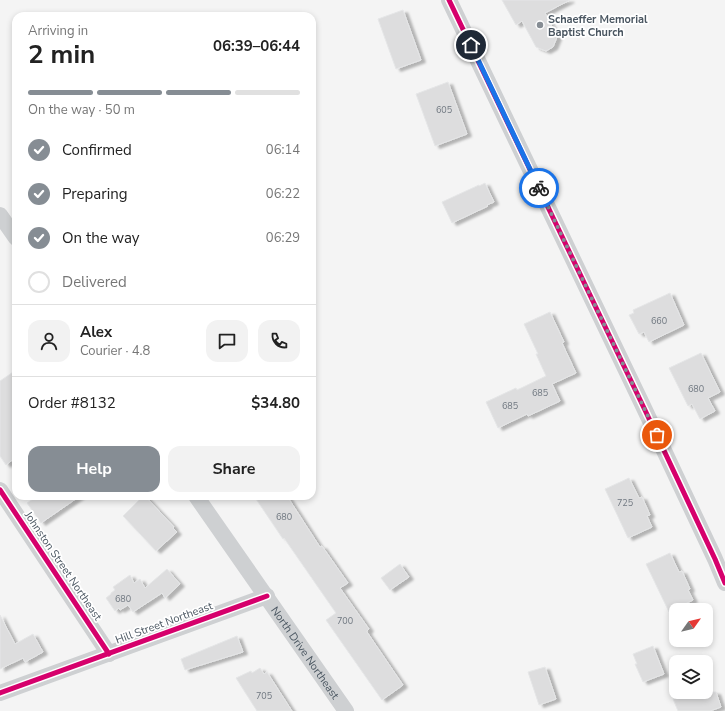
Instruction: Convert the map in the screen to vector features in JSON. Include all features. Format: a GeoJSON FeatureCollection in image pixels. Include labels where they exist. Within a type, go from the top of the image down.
{"type":"FeatureCollection","features":[{"type":"Feature","properties":{"kind":"street"},"geometry":{"type":"LineString","coordinates":[[449,0],[644,408],[725,583]]}},
{"type":"Feature","properties":{"kind":"street"},"geometry":{"type":"LineString","coordinates":[[2,222],[12,233]]}},
{"type":"Feature","properties":{"kind":"street","name":"Johnston Street Northeast"},"geometry":{"type":"LineString","coordinates":[[0,490],[109,654]]}},
{"type":"Feature","properties":{"kind":"street","name":"North Drive Northeast"},"geometry":{"type":"LineString","coordinates":[[199,500],[346,711]]}},
{"type":"Feature","properties":{"kind":"street","name":"Hill Street Northeast"},"geometry":{"type":"LineString","coordinates":[[0,693],[267,596]]}},
{"type":"Feature","properties":{"kind":"building","name":"Schaeffer Memorial Baptist Church"},"geometry":{"type":"Polygon","coordinates":[[[502,0],[570,0],[545,13],[557,37],[553,47],[546,51],[536,47],[522,21],[516,25],[502,0]]]}},
{"type":"Feature","properties":{"kind":"building"},"geometry":{"type":"Polygon","coordinates":[[[403,10],[421,60],[396,69],[378,19],[403,10]]]}},
{"type":"Feature","properties":{"kind":"building"},"geometry":{"type":"Polygon","coordinates":[[[448,82],[467,134],[435,146],[416,94],[448,82]]]}},
{"type":"Feature","properties":{"kind":"building"},"geometry":{"type":"Polygon","coordinates":[[[485,183],[494,202],[452,223],[442,202],[485,183]]]}},
{"type":"Feature","properties":{"kind":"building"},"geometry":{"type":"Polygon","coordinates":[[[670,293],[684,325],[649,342],[644,332],[639,334],[629,315],[634,313],[633,310],[670,293]]]}},
{"type":"Feature","properties":{"kind":"building"},"geometry":{"type":"Polygon","coordinates":[[[550,312],[576,373],[552,384],[560,401],[528,416],[527,414],[498,428],[486,402],[516,388],[517,390],[546,376],[536,354],[538,354],[524,324],[550,312]]]}},
{"type":"Feature","properties":{"kind":"building"},"geometry":{"type":"Polygon","coordinates":[[[701,353],[720,392],[708,398],[715,411],[700,419],[692,404],[688,406],[669,368],[701,353]]]}},
{"type":"Feature","properties":{"kind":"building"},"geometry":{"type":"Polygon","coordinates":[[[12,373],[12,460],[6,465],[0,456],[0,381],[12,373]]]}},
{"type":"Feature","properties":{"kind":"building"},"geometry":{"type":"Polygon","coordinates":[[[629,478],[639,498],[642,497],[650,515],[647,516],[652,527],[628,538],[605,489],[629,478]]]}},
{"type":"Feature","properties":{"kind":"building"},"geometry":{"type":"Polygon","coordinates":[[[31,500],[74,500],[41,523],[27,503],[31,500]]]}},
{"type":"Feature","properties":{"kind":"building"},"geometry":{"type":"Polygon","coordinates":[[[139,500],[149,500],[177,532],[156,551],[123,516],[139,500]]]}},
{"type":"Feature","properties":{"kind":"building"},"geometry":{"type":"Polygon","coordinates":[[[257,500],[290,500],[320,547],[322,546],[348,583],[340,588],[369,629],[367,632],[403,685],[382,700],[326,620],[336,613],[284,538],[283,539],[257,500]]]}},
{"type":"Feature","properties":{"kind":"building"},"geometry":{"type":"Polygon","coordinates":[[[670,553],[679,572],[682,571],[693,600],[687,603],[669,603],[669,612],[646,564],[670,553]]]}},
{"type":"Feature","properties":{"kind":"building"},"geometry":{"type":"Polygon","coordinates":[[[400,564],[409,577],[390,590],[381,578],[400,564]]]}},
{"type":"Feature","properties":{"kind":"building"},"geometry":{"type":"Polygon","coordinates":[[[167,569],[180,584],[165,598],[162,593],[133,612],[128,605],[115,611],[106,598],[115,590],[113,587],[130,575],[134,583],[140,579],[145,588],[167,569]]]}},
{"type":"Feature","properties":{"kind":"building"},"geometry":{"type":"Polygon","coordinates":[[[0,615],[15,644],[33,634],[43,652],[25,662],[23,658],[0,669],[0,615]]]}},
{"type":"Feature","properties":{"kind":"building"},"geometry":{"type":"Polygon","coordinates":[[[237,636],[243,652],[185,670],[181,659],[237,636]]]}},
{"type":"Feature","properties":{"kind":"building"},"geometry":{"type":"Polygon","coordinates":[[[653,646],[664,674],[643,682],[635,664],[637,664],[633,654],[653,646]]]}},
{"type":"Feature","properties":{"kind":"building"},"geometry":{"type":"Polygon","coordinates":[[[545,667],[556,699],[539,705],[528,672],[545,667]]]}},
{"type":"Feature","properties":{"kind":"building"},"geometry":{"type":"Polygon","coordinates":[[[260,668],[264,674],[267,672],[292,711],[257,711],[236,678],[251,671],[252,673],[260,668]]]}},
{"type":"Feature","properties":{"kind":"building"},"geometry":{"type":"Polygon","coordinates":[[[713,692],[716,692],[721,707],[710,711],[678,711],[673,699],[713,699],[713,692]]]}},
{"type":"Feature","properties":{"kind":"cycle path"},"geometry":{"type":"LineString","coordinates":[[449,0],[644,408],[725,583]]}},
{"type":"Feature","properties":{"kind":"cycle path"},"geometry":{"type":"LineString","coordinates":[[0,490],[109,654]]}},
{"type":"Feature","properties":{"kind":"cycle path"},"geometry":{"type":"LineString","coordinates":[[0,693],[267,596]]}},
{"type":"Feature","properties":{"kind":"way so far"},"geometry":{"type":"LineString","coordinates":[[539,188],[657,435]]}},
{"type":"Feature","properties":{"kind":"place","name":"Schaeffer Memorial Baptist Church"},"geometry":{"type":"Point","coordinates":[540,25]}},
{"type":"Feature","properties":{"kind":"route"},"geometry":{"type":"LineString","coordinates":[[471,45],[539,188]]}}]}
